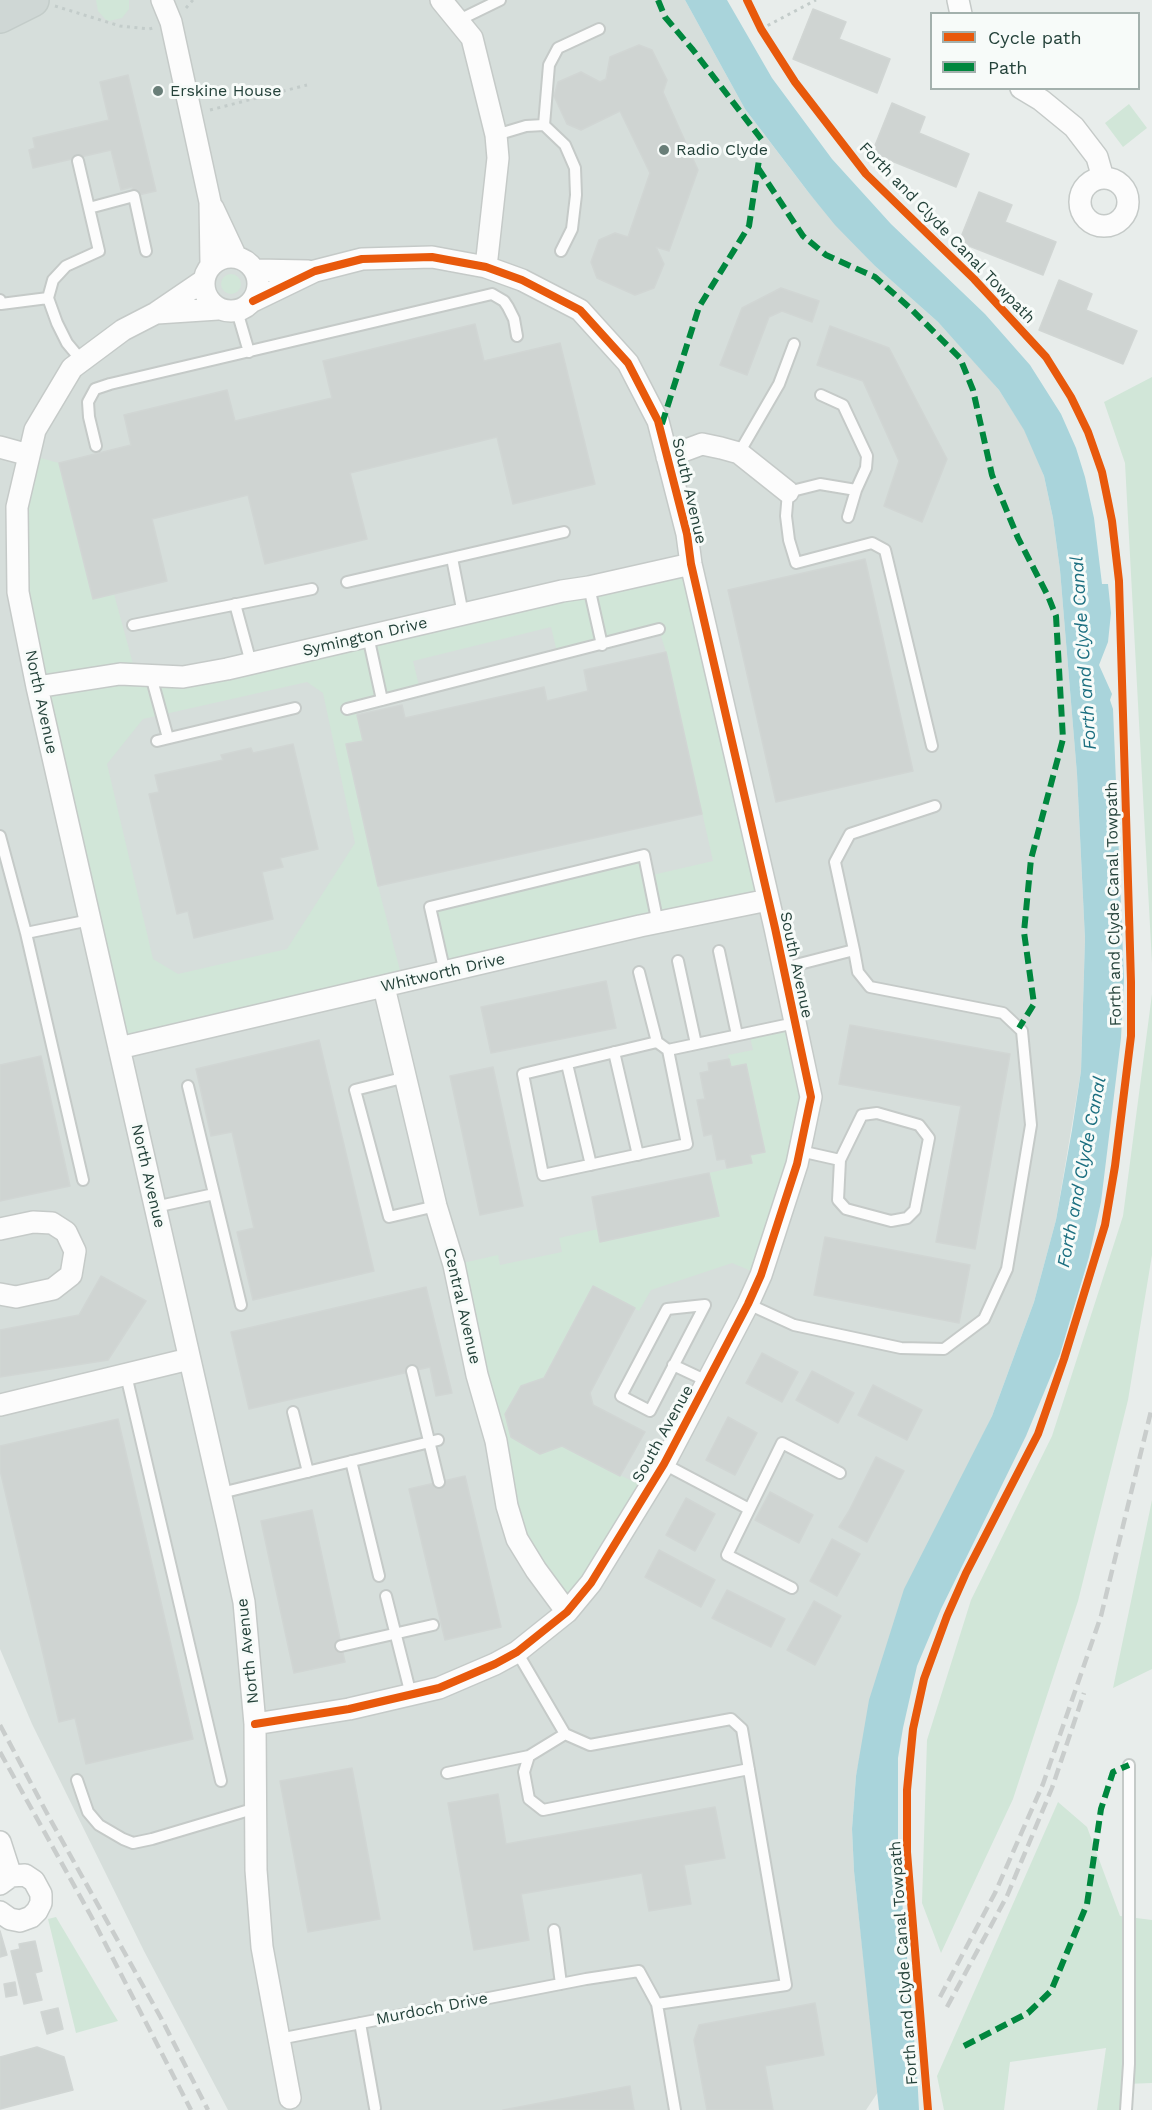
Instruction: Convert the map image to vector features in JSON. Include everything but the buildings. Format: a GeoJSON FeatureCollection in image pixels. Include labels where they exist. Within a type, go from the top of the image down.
{"type":"FeatureCollection","features":[{"type":"Feature","properties":{"kind":"main road"},"geometry":{"type":"LineString","coordinates":[[0,16],[43,2]]}},
{"type":"Feature","properties":{"kind":"street"},"geometry":{"type":"LineString","coordinates":[[162,0],[171,22],[210,202],[236,257]]}},
{"type":"Feature","properties":{"kind":"street"},"geometry":{"type":"LineString","coordinates":[[441,0],[472,38],[496,135],[498,158],[486,267]]}},
{"type":"Feature","properties":{"kind":"street"},"geometry":{"type":"LineString","coordinates":[[1024,90],[1041,100],[1074,127],[1096,157],[1103,178]]}},
{"type":"Feature","properties":{"kind":"street"},"geometry":{"type":"LineString","coordinates":[[207,273],[219,259],[236,257],[250,264],[255,270],[259,286],[236,307],[207,297],[207,273],[210,202]]}},
{"type":"Feature","properties":{"kind":"street","name":"South Avenue"},"geometry":{"type":"LineString","coordinates":[[236,307],[315,271],[362,259],[432,257],[486,267],[522,280],[580,310],[628,363],[658,421],[687,534],[691,564],[784,968],[811,1097],[800,1151],[761,1275],[748,1304],[664,1464],[591,1583],[567,1611],[517,1652],[439,1688],[349,1708],[255,1724]]}},
{"type":"Feature","properties":{"kind":"street","name":"South Avenue"},"geometry":{"type":"LineString","coordinates":[[255,270],[315,271]]}},
{"type":"Feature","properties":{"kind":"street","name":"North Avenue"},"geometry":{"type":"LineString","coordinates":[[207,273],[156,313],[123,330],[72,368],[35,430],[17,507],[18,592],[37,687],[244,1602],[255,1724],[256,1870],[262,1947],[290,2098]]}},
{"type":"Feature","properties":{"kind":"street","name":"North Avenue"},"geometry":{"type":"LineString","coordinates":[[156,313],[236,307]]}},
{"type":"Feature","properties":{"kind":"street"},"geometry":{"type":"LineString","coordinates":[[667,456],[702,444],[740,453],[788,492]]}},
{"type":"Feature","properties":{"kind":"street"},"geometry":{"type":"LineString","coordinates":[[0,447],[29,455]]}},
{"type":"Feature","properties":{"kind":"street","name":"Symington Drive"},"geometry":{"type":"LineString","coordinates":[[37,687],[120,674],[183,677],[691,564]]}},
{"type":"Feature","properties":{"kind":"street","name":"Whitworth Drive"},"geometry":{"type":"LineString","coordinates":[[119,1048],[640,926],[768,900]]}},
{"type":"Feature","properties":{"kind":"street","name":"Central Avenue"},"geometry":{"type":"LineString","coordinates":[[384,987],[436,1206],[454,1265],[477,1375],[496,1441],[507,1506],[517,1539],[536,1570],[567,1611]]}},
{"type":"Feature","properties":{"kind":"street"},"geometry":{"type":"LineString","coordinates":[[0,1229],[33,1222],[52,1223],[66,1232],[75,1251],[72,1275],[52,1289],[16,1297],[0,1294]]}},
{"type":"Feature","properties":{"kind":"street"},"geometry":{"type":"LineString","coordinates":[[0,1405],[189,1359]]}},
{"type":"Feature","properties":{"kind":"street"},"geometry":{"type":"LineString","coordinates":[[0,1842],[6,1880],[25,1875],[34,1881],[41,1894],[41,1903],[31,1917],[20,1921],[10,1919],[0,1912]]}},
{"type":"Feature","properties":{"kind":"lane"},"geometry":{"type":"LineString","coordinates":[[459,20],[500,0]]}},
{"type":"Feature","properties":{"kind":"lane"},"geometry":{"type":"LineString","coordinates":[[544,125],[549,65],[558,48],[599,28]]}},
{"type":"Feature","properties":{"kind":"lane"},"geometry":{"type":"LineString","coordinates":[[496,135],[526,126],[544,125],[565,144],[575,168],[576,195],[572,229],[561,251]]}},
{"type":"Feature","properties":{"kind":"lane"},"geometry":{"type":"LineString","coordinates":[[78,161],[99,251],[66,266],[53,280],[48,298],[67,343],[82,361]]}},
{"type":"Feature","properties":{"kind":"lane"},"geometry":{"type":"LineString","coordinates":[[89,208],[134,196],[146,251]]}},
{"type":"Feature","properties":{"kind":"lane"},"geometry":{"type":"LineString","coordinates":[[96,446],[88,402],[95,389],[492,294],[504,301],[508,307],[514,319],[517,336]]}},
{"type":"Feature","properties":{"kind":"lane"},"geometry":{"type":"LineString","coordinates":[[0,300],[1,304],[48,298]]}},
{"type":"Feature","properties":{"kind":"lane"},"geometry":{"type":"LineString","coordinates":[[236,307],[249,352]]}},
{"type":"Feature","properties":{"kind":"lane"},"geometry":{"type":"LineString","coordinates":[[740,453],[779,384],[794,344]]}},
{"type":"Feature","properties":{"kind":"lane"},"geometry":{"type":"LineString","coordinates":[[821,395],[843,405],[867,456],[866,468],[856,490],[848,517]]}},
{"type":"Feature","properties":{"kind":"lane"},"geometry":{"type":"LineString","coordinates":[[856,490],[820,484],[788,492],[786,516],[789,540],[796,563],[872,543],[885,550],[932,746]]}},
{"type":"Feature","properties":{"kind":"lane"},"geometry":{"type":"LineString","coordinates":[[347,582],[564,532]]}},
{"type":"Feature","properties":{"kind":"lane"},"geometry":{"type":"LineString","coordinates":[[452,558],[463,614]]}},
{"type":"Feature","properties":{"kind":"lane"},"geometry":{"type":"LineString","coordinates":[[589,587],[602,645]]}},
{"type":"Feature","properties":{"kind":"lane"},"geometry":{"type":"LineString","coordinates":[[133,625],[312,589]]}},
{"type":"Feature","properties":{"kind":"lane"},"geometry":{"type":"LineString","coordinates":[[235,604],[251,663]]}},
{"type":"Feature","properties":{"kind":"lane"},"geometry":{"type":"LineString","coordinates":[[347,709],[659,629]]}},
{"type":"Feature","properties":{"kind":"lane"},"geometry":{"type":"LineString","coordinates":[[368,636],[382,700]]}},
{"type":"Feature","properties":{"kind":"lane"},"geometry":{"type":"LineString","coordinates":[[151,676],[162,740],[295,708]]}},
{"type":"Feature","properties":{"kind":"lane"},"geometry":{"type":"LineString","coordinates":[[748,1304],[794,1325],[901,1348],[944,1349],[984,1319],[1008,1269],[1031,1125],[1022,1031],[1003,1012],[870,987],[858,972],[835,862],[850,834],[935,806]]}},
{"type":"Feature","properties":{"kind":"lane"},"geometry":{"type":"LineString","coordinates":[[0,836],[26,933],[83,1180]]}},
{"type":"Feature","properties":{"kind":"lane"},"geometry":{"type":"LineString","coordinates":[[445,973],[430,907],[644,855],[658,924]]}},
{"type":"Feature","properties":{"kind":"lane"},"geometry":{"type":"LineString","coordinates":[[26,933],[90,920]]}},
{"type":"Feature","properties":{"kind":"lane"},"geometry":{"type":"LineString","coordinates":[[784,968],[854,950]]}},
{"type":"Feature","properties":{"kind":"lane"},"geometry":{"type":"LineString","coordinates":[[719,951],[737,1035]]}},
{"type":"Feature","properties":{"kind":"lane"},"geometry":{"type":"LineString","coordinates":[[678,961],[696,1044]]}},
{"type":"Feature","properties":{"kind":"lane"},"geometry":{"type":"LineString","coordinates":[[639,972],[657,1042],[668,1050],[687,1144],[543,1175],[523,1074],[657,1042]]}},
{"type":"Feature","properties":{"kind":"lane"},"geometry":{"type":"LineString","coordinates":[[668,1050],[795,1023]]}},
{"type":"Feature","properties":{"kind":"lane"},"geometry":{"type":"LineString","coordinates":[[614,1052],[638,1155]]}},
{"type":"Feature","properties":{"kind":"lane"},"geometry":{"type":"LineString","coordinates":[[567,1064],[591,1165]]}},
{"type":"Feature","properties":{"kind":"lane"},"geometry":{"type":"LineString","coordinates":[[405,1077],[355,1090],[389,1217],[436,1206]]}},
{"type":"Feature","properties":{"kind":"lane"},"geometry":{"type":"LineString","coordinates":[[188,1086],[241,1305]]}},
{"type":"Feature","properties":{"kind":"lane"},"geometry":{"type":"LineString","coordinates":[[877,1113],[919,1125],[929,1138],[915,1210],[907,1218],[891,1221],[846,1209],[838,1200],[840,1160],[862,1115],[877,1113]]}},
{"type":"Feature","properties":{"kind":"lane"},"geometry":{"type":"LineString","coordinates":[[800,1151],[840,1160]]}},
{"type":"Feature","properties":{"kind":"lane"},"geometry":{"type":"LineString","coordinates":[[155,1208],[214,1194]]}},
{"type":"Feature","properties":{"kind":"lane"},"geometry":{"type":"LineString","coordinates":[[705,1305],[674,1365],[650,1411],[621,1396],[666,1309],[705,1305]]}},
{"type":"Feature","properties":{"kind":"lane"},"geometry":{"type":"LineString","coordinates":[[674,1365],[707,1381]]}},
{"type":"Feature","properties":{"kind":"lane"},"geometry":{"type":"LineString","coordinates":[[412,1371],[433,1441],[439,1482]]}},
{"type":"Feature","properties":{"kind":"lane"},"geometry":{"type":"LineString","coordinates":[[126,1375],[220,1781]]}},
{"type":"Feature","properties":{"kind":"lane"},"geometry":{"type":"LineString","coordinates":[[293,1412],[308,1472]]}},
{"type":"Feature","properties":{"kind":"lane"},"geometry":{"type":"LineString","coordinates":[[221,1493],[433,1441]]}},
{"type":"Feature","properties":{"kind":"lane"},"geometry":{"type":"LineString","coordinates":[[792,1588],[727,1556],[782,1443],[840,1473]]}},
{"type":"Feature","properties":{"kind":"lane"},"geometry":{"type":"LineString","coordinates":[[351,1461],[379,1576]]}},
{"type":"Feature","properties":{"kind":"lane"},"geometry":{"type":"LineString","coordinates":[[664,1464],[749,1509]]}},
{"type":"Feature","properties":{"kind":"lane"},"geometry":{"type":"LineString","coordinates":[[386,1596],[411,1695]]}},
{"type":"Feature","properties":{"kind":"lane"},"geometry":{"type":"LineString","coordinates":[[342,1646],[433,1624]]}},
{"type":"Feature","properties":{"kind":"lane"},"geometry":{"type":"LineString","coordinates":[[517,1652],[565,1734],[590,1745],[731,1719],[742,1729],[786,1985],[657,2004],[675,2110]]}},
{"type":"Feature","properties":{"kind":"lane"},"geometry":{"type":"LineString","coordinates":[[447,1773],[529,1756],[565,1734]]}},
{"type":"Feature","properties":{"kind":"lane"},"geometry":{"type":"LineString","coordinates":[[529,1756],[524,1772],[529,1799],[543,1810],[749,1769]]}},
{"type":"Feature","properties":{"kind":"lane"},"geometry":{"type":"LineString","coordinates":[[1126,2110],[1129,2064],[1129,1765]]}},
{"type":"Feature","properties":{"kind":"lane"},"geometry":{"type":"LineString","coordinates":[[77,1780],[88,1812],[99,1825],[133,1843],[256,1808]]}},
{"type":"Feature","properties":{"kind":"lane"},"geometry":{"type":"LineString","coordinates":[[554,1930],[561,1984]]}},
{"type":"Feature","properties":{"kind":"lane","name":"Murdoch Drive"},"geometry":{"type":"LineString","coordinates":[[279,2039],[586,1979],[639,1971],[657,2004]]}},
{"type":"Feature","properties":{"kind":"lane"},"geometry":{"type":"LineString","coordinates":[[360,2023],[375,2108]]}},
{"type":"Feature","properties":{"kind":"path"},"geometry":{"type":"LineString","coordinates":[[761,29],[816,0]]}},
{"type":"Feature","properties":{"kind":"path"},"geometry":{"type":"LineString","coordinates":[[43,2],[120,26],[149,29],[171,22]]}},
{"type":"Feature","properties":{"kind":"path"},"geometry":{"type":"LineString","coordinates":[[756,19],[767,38]]}},
{"type":"Feature","properties":{"kind":"path"},"geometry":{"type":"LineString","coordinates":[[190,115],[307,85]]}},
{"type":"Feature","properties":{"kind":"shaded area"},"geometry":{"type":"Polygon","coordinates":[[[35,0],[685,0],[745,109],[809,193],[875,266],[938,322],[982,370],[999,390],[1024,429],[1035,453],[1044,476],[1053,518],[1060,570],[1077,774],[1085,939],[1081,1071],[1056,1220],[1034,1302],[992,1416],[970,1461],[863,1742],[856,1776],[852,1829],[854,1871],[878,2092],[866,2110],[228,2110],[144,1951],[32,1724],[0,1649],[0,29],[35,0]]]}},
{"type":"Feature","properties":{"kind":"green space"},"geometry":{"type":"Polygon","coordinates":[[[96,0],[129,0],[129,9],[122,18],[109,21],[98,11],[96,0]]]}},
{"type":"Feature","properties":{"kind":"green space"},"geometry":{"type":"Polygon","coordinates":[[[1129,104],[1147,128],[1123,147],[1105,123],[1129,104]]]}},
{"type":"Feature","properties":{"kind":"green space"},"geometry":{"type":"Polygon","coordinates":[[[231,274],[238,277],[241,284],[238,291],[231,294],[224,291],[221,284],[224,277],[231,274]]]}},
{"type":"Feature","properties":{"kind":"green space"},"geometry":{"type":"Polygon","coordinates":[[[1152,377],[1152,963],[1125,463],[1104,402],[1152,377]]]}},
{"type":"Feature","properties":{"kind":"green space"},"geometry":{"type":"Polygon","coordinates":[[[29,455],[59,463],[93,599],[114,594],[136,675],[183,677],[691,564],[768,900],[445,973],[430,907],[644,855],[648,876],[713,861],[666,652],[659,630],[558,656],[551,627],[413,661],[420,690],[356,707],[363,741],[346,745],[377,882],[403,982],[119,1048],[18,592],[29,455]],[[307,682],[143,719],[107,764],[153,959],[178,974],[287,949],[355,843],[323,693],[307,682]]]}},
{"type":"Feature","properties":{"kind":"green space"},"geometry":{"type":"Polygon","coordinates":[[[1152,994],[1152,1255],[1128,1400],[1078,1601],[1013,1799],[941,1953],[922,1903],[927,1740],[971,1600],[1052,1436],[1123,1216],[1152,994]]]}},
{"type":"Feature","properties":{"kind":"green space"},"geometry":{"type":"Polygon","coordinates":[[[795,1023],[811,1097],[761,1275],[732,1263],[651,1290],[639,1311],[593,1287],[544,1378],[521,1386],[505,1414],[511,1437],[540,1454],[562,1446],[648,1489],[567,1612],[517,1539],[454,1265],[498,1255],[500,1265],[562,1252],[559,1238],[598,1229],[601,1242],[718,1216],[709,1173],[751,1163],[750,1155],[764,1151],[746,1064],[731,1067],[728,1055],[753,1050],[749,1033],[795,1023]]]}},
{"type":"Feature","properties":{"kind":"green space"},"geometry":{"type":"Polygon","coordinates":[[[1152,1500],[1152,1669],[1113,1688],[1152,1500]]]}},
{"type":"Feature","properties":{"kind":"green space"},"geometry":{"type":"Polygon","coordinates":[[[1058,1802],[1087,1827],[1120,1916],[1152,1920],[1152,2083],[1126,2084],[1125,2110],[1097,2110],[1106,2048],[1010,2062],[1004,2110],[944,2110],[937,2076],[1058,1802]]]}},
{"type":"Feature","properties":{"kind":"green space"},"geometry":{"type":"Polygon","coordinates":[[[56,1917],[118,2021],[76,2033],[48,1919],[56,1917]]]}},
{"type":"Feature","properties":{"kind":"water","name":"Forth and Clyde Canal"},"geometry":{"type":"Polygon","coordinates":[[[685,0],[727,0],[772,78],[832,159],[891,224],[985,314],[1030,365],[1061,414],[1076,448],[1094,518],[1102,584],[1108,584],[1111,613],[1108,642],[1099,665],[1112,694],[1110,700],[1113,709],[1124,979],[1121,1038],[1101,1202],[1089,1257],[1060,1354],[1026,1436],[941,1609],[917,1666],[903,1728],[898,1758],[898,1854],[919,2110],[879,2110],[854,1871],[852,1829],[856,1776],[869,1700],[904,1589],[992,1416],[1034,1302],[1056,1220],[1072,1130],[1081,1071],[1085,939],[1077,774],[1060,570],[1053,518],[1044,476],[1024,430],[999,390],[938,322],[875,266],[835,225],[809,193],[745,109],[685,0]]]}},
{"type":"Feature","properties":{"kind":"railway"},"geometry":{"type":"LineString","coordinates":[[940,1997],[995,1893],[1043,1784],[1101,1616],[1152,1407]]}},
{"type":"Feature","properties":{"kind":"railway"},"geometry":{"type":"LineString","coordinates":[[947,2007],[1007,1896],[1052,1788],[1084,1693]]}},
{"type":"Feature","properties":{"kind":"railway"},"geometry":{"type":"LineString","coordinates":[[0,1725],[161,2018],[208,2110]]}},
{"type":"Feature","properties":{"kind":"railway"},"geometry":{"type":"LineString","coordinates":[[0,1752],[91,1916],[191,2110]]}},
{"type":"Feature","properties":{"kind":"marked path"},"geometry":{"type":"LineString","coordinates":[[658,0],[665,17],[762,140],[749,226],[699,307],[661,427]]}},
{"type":"Feature","properties":{"kind":"marked path"},"geometry":{"type":"LineString","coordinates":[[758,168],[803,236],[826,255],[875,277],[960,358],[973,390],[992,475],[1018,538],[1056,616],[1063,739],[1031,859],[1024,932],[1034,1004],[1019,1028]]}},
{"type":"Feature","properties":{"kind":"marked path"},"geometry":{"type":"LineString","coordinates":[[964,2046],[1028,2013],[1051,1991],[1087,1904],[1101,1809],[1113,1772],[1129,1765]]}},
{"type":"Feature","properties":{"kind":"cycle path","name":"Forth and Clyde Canal Towpath"},"geometry":{"type":"LineString","coordinates":[[747,0],[761,29],[795,82],[866,174],[974,279],[1046,357],[1071,397],[1088,432],[1102,472],[1112,521],[1119,581],[1131,1036],[1115,1166],[1105,1225],[1064,1359],[1038,1434],[966,1573],[947,1616],[924,1679],[913,1729],[907,1790],[907,1852],[928,2110]]}},
{"type":"Feature","properties":{"kind":"cycle path"},"geometry":{"type":"LineString","coordinates":[[253,301],[315,271],[362,259],[432,257],[486,267],[522,280],[580,310],[628,363],[658,421],[687,534],[691,564],[775,928],[811,1097],[797,1164],[761,1275],[748,1304],[664,1464],[591,1583],[567,1612],[517,1652],[439,1688],[349,1709],[255,1724]]}},
{"type":"Feature","properties":{"kind":"place","name":"Erskine House"},"geometry":{"type":"Point","coordinates":[158,91]}},
{"type":"Feature","properties":{"kind":"place","name":"Radio Clyde"},"geometry":{"type":"Point","coordinates":[664,150]}}]}
